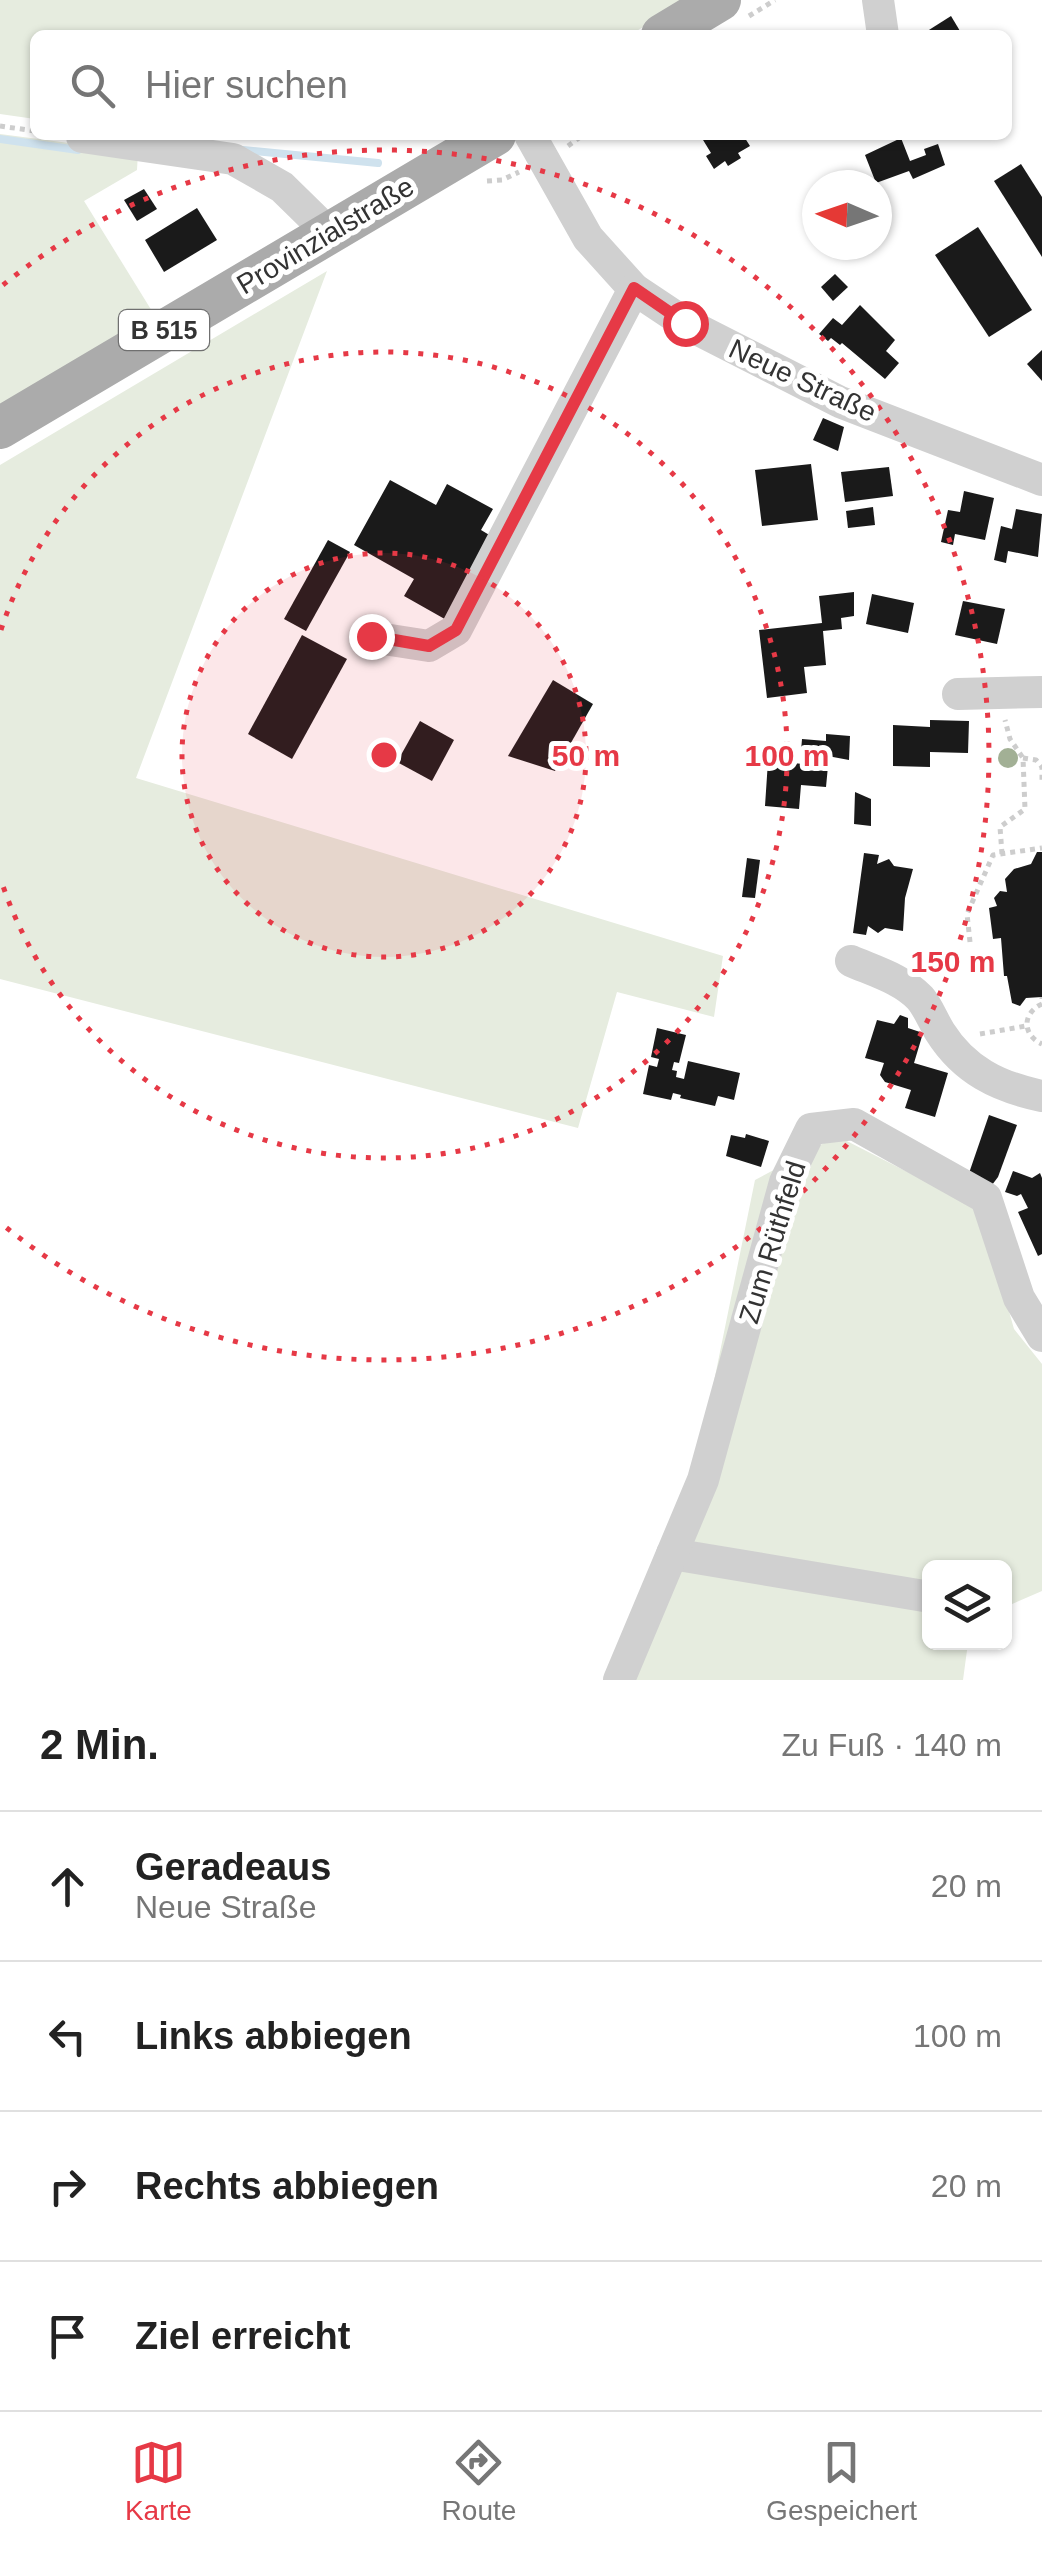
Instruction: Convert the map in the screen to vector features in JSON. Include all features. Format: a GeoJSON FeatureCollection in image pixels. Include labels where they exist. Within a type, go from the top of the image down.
{"type":"FeatureCollection","features":[{"type":"Feature","properties":{"kind":"main road"},"geometry":{"type":"LineString","coordinates":[[670,30],[720,0]]}},
{"type":"Feature","properties":{"kind":"main road","name":"Provinzialstraße"},"geometry":{"type":"LineString","coordinates":[[0,428],[486,140]]}},
{"type":"Feature","properties":{"kind":"street"},"geometry":{"type":"LineString","coordinates":[[878,0],[882,30]]}},
{"type":"Feature","properties":{"kind":"street"},"geometry":{"type":"LineString","coordinates":[[103,140],[233,159],[282,187],[328,232]]}},
{"type":"Feature","properties":{"kind":"street","name":"Neue Straße"},"geometry":{"type":"LineString","coordinates":[[533,140],[588,238],[634,288],[685,323],[840,402],[1042,480]]}},
{"type":"Feature","properties":{"kind":"street"},"geometry":{"type":"LineString","coordinates":[[371,636],[429,646],[456,630],[634,288]]}},
{"type":"Feature","properties":{"kind":"street"},"geometry":{"type":"LineString","coordinates":[[958,694],[1042,692]]}},
{"type":"Feature","properties":{"kind":"street"},"geometry":{"type":"LineString","coordinates":[[851,962],[898,981],[921,999],[952,1048],[982,1076],[1042,1096]]}},
{"type":"Feature","properties":{"kind":"street","name":"Zum Rüthfeld"},"geometry":{"type":"LineString","coordinates":[[619,1680],[703,1480],[786,1182],[811,1129],[854,1124],[986,1198],[1018,1298],[1042,1336]]}},
{"type":"Feature","properties":{"kind":"street"},"geometry":{"type":"LineString","coordinates":[[672,1554],[922,1596]]}},
{"type":"Feature","properties":{"kind":"path"},"geometry":{"type":"LineString","coordinates":[[0,126],[30,130]]}},
{"type":"Feature","properties":{"kind":"path"},"geometry":{"type":"LineString","coordinates":[[1002,854],[1000,827],[1025,809],[1023,758],[1006,729],[1005,693]]}},
{"type":"Feature","properties":{"kind":"path"},"geometry":{"type":"LineString","coordinates":[[1023,758],[1036,760],[1042,766],[1042,782]]}},
{"type":"Feature","properties":{"kind":"path"},"geometry":{"type":"LineString","coordinates":[[970,942],[967,914],[993,855],[1042,848]]}},
{"type":"Feature","properties":{"kind":"path"},"geometry":{"type":"LineString","coordinates":[[1042,1000],[1031,1011],[1026,1026],[1042,1044]]}},
{"type":"Feature","properties":{"kind":"path"},"geometry":{"type":"LineString","coordinates":[[964,1036],[1026,1026]]}},
{"type":"Feature","properties":{"kind":"shaded area"},"geometry":{"type":"Polygon","coordinates":[[[0,0],[688,0],[638,30],[30,30],[30,118],[0,114],[0,0]]]}},
{"type":"Feature","properties":{"kind":"shaded area"},"geometry":{"type":"Polygon","coordinates":[[[0,134],[138,152],[137,170],[84,201],[155,316],[0,405],[0,134]]]}},
{"type":"Feature","properties":{"kind":"shaded area"},"geometry":{"type":"Polygon","coordinates":[[[327,271],[136,778],[723,956],[714,1017],[617,992],[578,1128],[0,979],[0,465],[327,271]]]}},
{"type":"Feature","properties":{"kind":"shaded area"},"geometry":{"type":"Polygon","coordinates":[[[837,1136],[980,1209],[1014,1329],[1042,1364],[1042,1591],[1012,1604],[1012,1560],[922,1560],[922,1650],[967,1650],[963,1680],[627,1680],[676,1568],[755,1180],[837,1136]]]}},
{"type":"Feature","properties":{"kind":"building"},"geometry":{"type":"Polygon","coordinates":[[[951,16],[959,30],[929,30],[951,16]]]}},
{"type":"Feature","properties":{"kind":"building"},"geometry":{"type":"Polygon","coordinates":[[[703,140],[746,140],[750,146],[738,153],[741,158],[728,166],[725,161],[714,169],[706,156],[711,153],[703,140]]]}},
{"type":"Feature","properties":{"kind":"building"},"geometry":{"type":"Polygon","coordinates":[[[897,140],[902,140],[910,161],[926,155],[924,149],[938,144],[945,165],[913,179],[909,171],[892,177],[892,170],[871,170],[865,155],[897,140]]]}},
{"type":"Feature","properties":{"kind":"building"},"geometry":{"type":"Polygon","coordinates":[[[1021,164],[1042,197],[1042,257],[994,181],[1021,164]]]}},
{"type":"Feature","properties":{"kind":"building"},"geometry":{"type":"Polygon","coordinates":[[[144,189],[157,209],[137,221],[124,200],[144,189]]]}},
{"type":"Feature","properties":{"kind":"building"},"geometry":{"type":"Polygon","coordinates":[[[197,208],[217,240],[164,272],[145,240],[197,208]]]}},
{"type":"Feature","properties":{"kind":"building"},"geometry":{"type":"Polygon","coordinates":[[[978,227],[1032,310],[989,337],[935,255],[978,227]]]}},
{"type":"Feature","properties":{"kind":"building"},"geometry":{"type":"Polygon","coordinates":[[[835,274],[848,287],[833,301],[821,287],[835,274]]]}},
{"type":"Feature","properties":{"kind":"building"},"geometry":{"type":"Polygon","coordinates":[[[860,305],[895,340],[886,351],[899,363],[885,379],[842,343],[831,338],[828,341],[819,334],[833,318],[842,325],[860,305]]]}},
{"type":"Feature","properties":{"kind":"building"},"geometry":{"type":"Polygon","coordinates":[[[1042,350],[1042,381],[1027,364],[1042,350]]]}},
{"type":"Feature","properties":{"kind":"building"},"geometry":{"type":"Polygon","coordinates":[[[823,418],[844,427],[838,451],[813,440],[823,418]]]}},
{"type":"Feature","properties":{"kind":"building"},"geometry":{"type":"Polygon","coordinates":[[[811,464],[818,520],[762,526],[755,470],[811,464]]]}},
{"type":"Feature","properties":{"kind":"building"},"geometry":{"type":"Polygon","coordinates":[[[889,467],[893,496],[845,502],[841,472],[889,467]]]}},
{"type":"Feature","properties":{"kind":"building"},"geometry":{"type":"Polygon","coordinates":[[[390,480],[436,505],[447,484],[493,509],[481,530],[496,539],[450,622],[404,596],[414,579],[354,545],[390,480]]]}},
{"type":"Feature","properties":{"kind":"building"},"geometry":{"type":"Polygon","coordinates":[[[964,491],[994,498],[985,540],[955,534],[953,545],[941,542],[948,510],[960,512],[964,491]]]}},
{"type":"Feature","properties":{"kind":"building"},"geometry":{"type":"Polygon","coordinates":[[[873,507],[875,525],[848,528],[846,511],[873,507]]]}},
{"type":"Feature","properties":{"kind":"building"},"geometry":{"type":"Polygon","coordinates":[[[1016,509],[1042,514],[1038,557],[1008,551],[1006,563],[994,560],[1001,526],[1012,529],[1016,509]]]}},
{"type":"Feature","properties":{"kind":"building"},"geometry":{"type":"Polygon","coordinates":[[[328,540],[350,552],[306,631],[284,619],[328,540]]]}},
{"type":"Feature","properties":{"kind":"building"},"geometry":{"type":"Polygon","coordinates":[[[854,592],[854,616],[841,618],[842,629],[823,631],[826,665],[804,667],[807,693],[767,698],[759,630],[822,623],[819,596],[854,592]]]}},
{"type":"Feature","properties":{"kind":"building"},"geometry":{"type":"Polygon","coordinates":[[[872,594],[914,603],[908,633],[866,624],[872,594]]]}},
{"type":"Feature","properties":{"kind":"building"},"geometry":{"type":"Polygon","coordinates":[[[963,601],[1005,609],[997,644],[955,635],[963,601]]]}},
{"type":"Feature","properties":{"kind":"building"},"geometry":{"type":"Polygon","coordinates":[[[302,635],[347,659],[292,759],[248,734],[302,635]]]}},
{"type":"Feature","properties":{"kind":"building"},"geometry":{"type":"Polygon","coordinates":[[[553,680],[593,704],[555,771],[508,756],[553,680]]]}},
{"type":"Feature","properties":{"kind":"building"},"geometry":{"type":"Polygon","coordinates":[[[930,720],[969,721],[968,753],[930,752],[930,767],[893,766],[893,725],[930,727],[930,720]]]}},
{"type":"Feature","properties":{"kind":"building"},"geometry":{"type":"Polygon","coordinates":[[[420,721],[454,740],[432,781],[397,762],[420,721]]]}},
{"type":"Feature","properties":{"kind":"building"},"geometry":{"type":"Polygon","coordinates":[[[826,734],[850,736],[849,760],[801,751],[802,739],[826,741],[826,734]]]}},
{"type":"Feature","properties":{"kind":"building"},"geometry":{"type":"Polygon","coordinates":[[[768,761],[828,766],[826,787],[801,785],[799,809],[765,806],[768,761]]]}},
{"type":"Feature","properties":{"kind":"building"},"geometry":{"type":"Polygon","coordinates":[[[855,792],[871,799],[871,826],[854,824],[855,792]]]}},
{"type":"Feature","properties":{"kind":"building"},"geometry":{"type":"Polygon","coordinates":[[[1037,852],[1042,852],[1042,997],[1026,998],[1020,1006],[1012,1003],[1004,976],[1001,938],[993,939],[989,908],[997,906],[994,898],[1000,891],[1007,892],[1005,879],[1014,869],[1031,864],[1037,852]]]}},
{"type":"Feature","properties":{"kind":"building"},"geometry":{"type":"Polygon","coordinates":[[[864,853],[879,855],[877,864],[889,859],[894,866],[913,869],[905,898],[903,931],[885,928],[878,933],[868,926],[866,935],[853,933],[864,853]]]}},
{"type":"Feature","properties":{"kind":"building"},"geometry":{"type":"Polygon","coordinates":[[[747,858],[760,860],[755,898],[742,897],[747,858]]]}},
{"type":"Feature","properties":{"kind":"building"},"geometry":{"type":"Polygon","coordinates":[[[900,1015],[908,1018],[908,1028],[923,1033],[914,1063],[948,1073],[935,1117],[905,1108],[911,1090],[885,1082],[880,1075],[884,1063],[865,1058],[877,1020],[894,1024],[900,1015]]]}},
{"type":"Feature","properties":{"kind":"building"},"geometry":{"type":"Polygon","coordinates":[[[657,1028],[686,1035],[679,1063],[674,1062],[672,1070],[677,1071],[676,1077],[684,1079],[688,1061],[740,1073],[734,1100],[718,1096],[715,1106],[673,1093],[671,1100],[643,1094],[649,1065],[657,1067],[659,1059],[651,1057],[657,1028]]]}},
{"type":"Feature","properties":{"kind":"building"},"geometry":{"type":"Polygon","coordinates":[[[989,1115],[1017,1125],[992,1185],[968,1176],[989,1115]]]}},
{"type":"Feature","properties":{"kind":"building"},"geometry":{"type":"Polygon","coordinates":[[[746,1134],[769,1141],[761,1167],[726,1156],[731,1135],[745,1138],[746,1134]]]}},
{"type":"Feature","properties":{"kind":"building"},"geometry":{"type":"Polygon","coordinates":[[[1013,1171],[1032,1178],[1040,1173],[1042,1178],[1042,1254],[1038,1256],[1018,1212],[1028,1208],[1021,1194],[1005,1192],[1013,1171]]]}},
{"type":"Feature","properties":{"kind":"waterway"},"geometry":{"type":"LineString","coordinates":[[0,139],[78,150]]}},
{"type":"Feature","properties":{"kind":"waterway"},"geometry":{"type":"LineString","coordinates":[[243,150],[378,163]]}},
{"type":"Feature","properties":{"kind":"route"},"geometry":{"type":"LineString","coordinates":[[371,636],[429,646],[456,630],[634,288],[685,323]]}}]}
